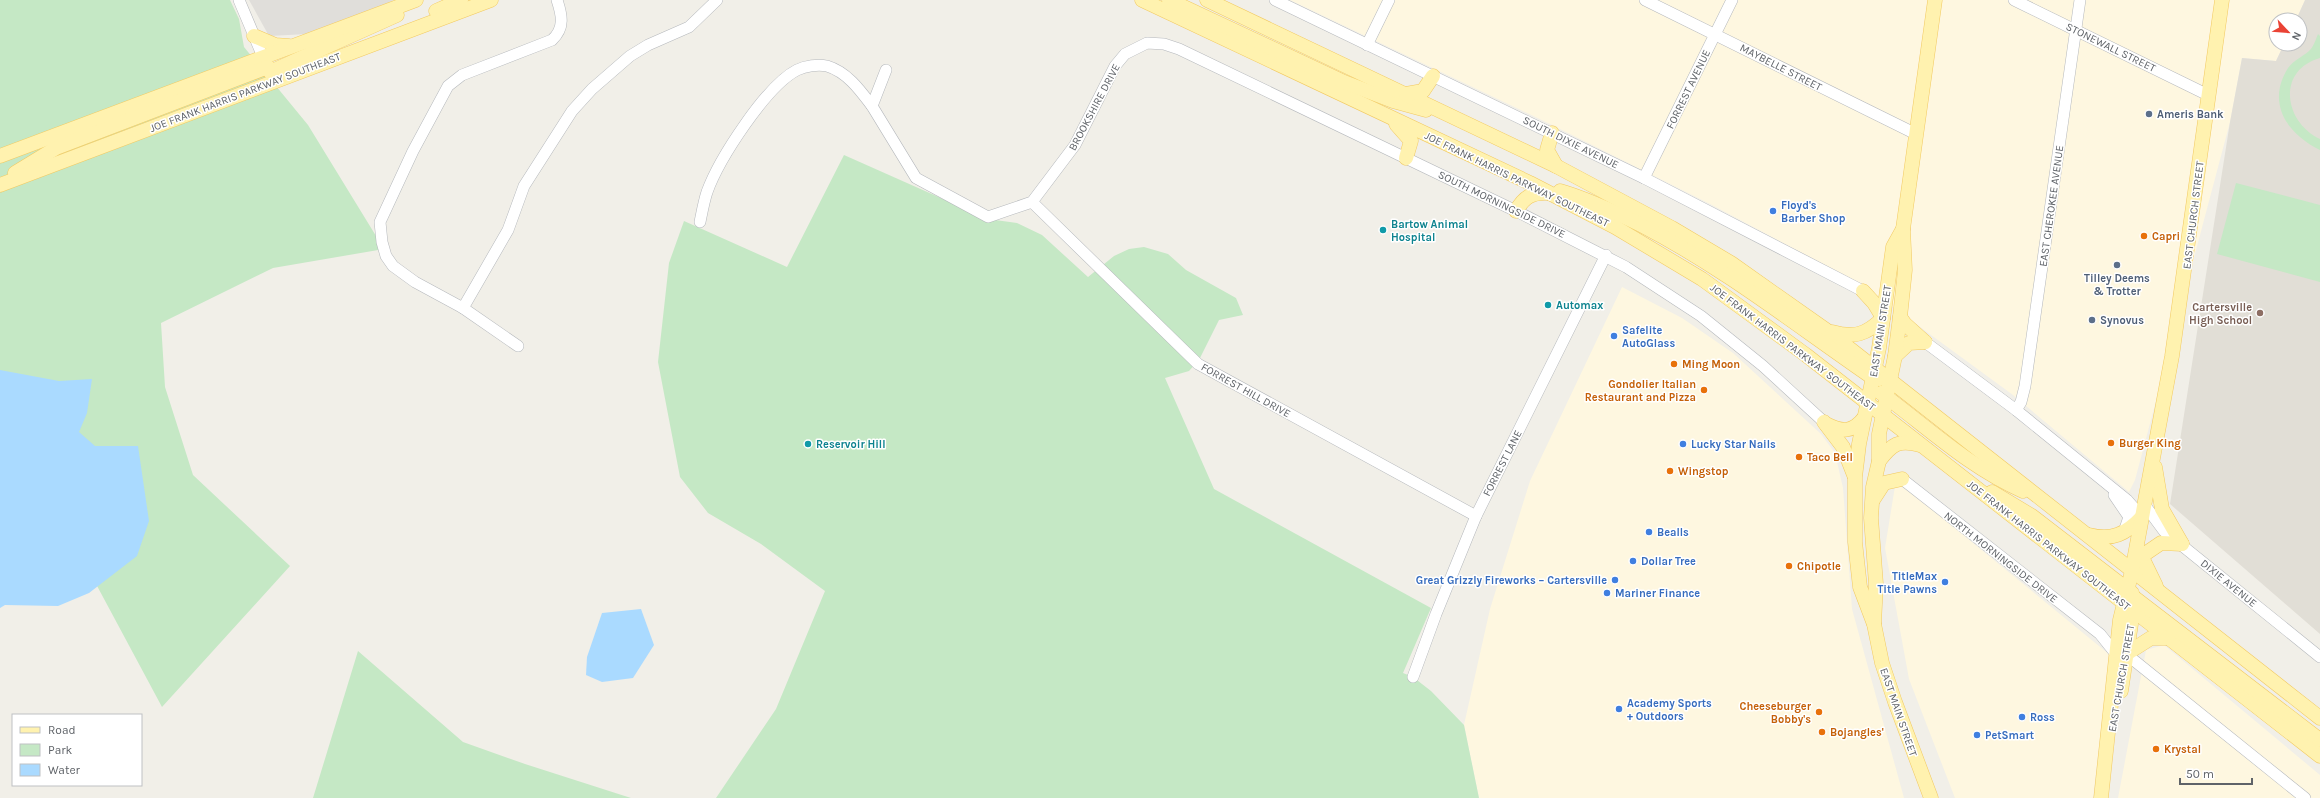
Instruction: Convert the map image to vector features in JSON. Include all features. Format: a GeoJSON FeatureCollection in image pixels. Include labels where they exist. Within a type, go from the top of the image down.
{"type":"FeatureCollection","features":[{"type":"Feature","properties":{"kind":"main road","name":"JOE FRANK HARRIS PARKWAY SOUTHEAST"},"geometry":{"type":"LineString","coordinates":[[0,184],[269,69],[291,46],[416,0]]}},
{"type":"Feature","properties":{"kind":"main road"},"geometry":{"type":"LineString","coordinates":[[269,69],[376,26],[423,0]]}},
{"type":"Feature","properties":{"kind":"main road"},"geometry":{"type":"LineString","coordinates":[[400,34],[430,14],[461,0]]}},
{"type":"Feature","properties":{"kind":"main road","name":"JOE FRANK HARRIS PARKWAY SOUTHEAST"},"geometry":{"type":"LineString","coordinates":[[0,156],[269,69],[400,34],[491,0]]}},
{"type":"Feature","properties":{"kind":"main road"},"geometry":{"type":"LineString","coordinates":[[1169,0],[1344,82],[1411,106],[1450,114]]}},
{"type":"Feature","properties":{"kind":"main road"},"geometry":{"type":"LineString","coordinates":[[1207,0],[1450,114],[1556,166],[1704,246],[1758,281],[1826,330],[1873,377],[1887,397],[1977,466],[2005,484],[2039,497]]}},
{"type":"Feature","properties":{"kind":"main road","name":"EAST MAIN STREET"},"geometry":{"type":"LineString","coordinates":[[1874,624],[1876,584],[1872,545],[1872,486],[1878,461],[1879,434],[1895,356],[1905,270],[1903,230],[1935,0]]}},
{"type":"Feature","properties":{"kind":"main road","name":"EAST CHURCH STREET"},"geometry":{"type":"LineString","coordinates":[[2121,654],[2144,505],[2172,356],[2186,266],[2222,0]]}},
{"type":"Feature","properties":{"kind":"main road","name":"JOE FRANK HARRIS PARKWAY SOUTHEAST"},"geometry":{"type":"LineString","coordinates":[[1147,1],[1530,183],[1627,234],[1702,279],[1774,330],[1968,481],[2129,597],[2168,638],[2320,756]]}},
{"type":"Feature","properties":{"kind":"main road"},"geometry":{"type":"LineString","coordinates":[[254,36],[275,45],[291,46]]}},
{"type":"Feature","properties":{"kind":"main road"},"geometry":{"type":"LineString","coordinates":[[1406,94],[1423,90],[1433,76]]}},
{"type":"Feature","properties":{"kind":"main road"},"geometry":{"type":"LineString","coordinates":[[1384,113],[1409,137],[1412,146],[1406,158]]}},
{"type":"Feature","properties":{"kind":"main road"},"geometry":{"type":"LineString","coordinates":[[1552,133],[1547,150],[1556,166]]}},
{"type":"Feature","properties":{"kind":"main road"},"geometry":{"type":"LineString","coordinates":[[0,162],[19,149]]}},
{"type":"Feature","properties":{"kind":"main road"},"geometry":{"type":"LineString","coordinates":[[1530,183],[1591,202],[1679,245],[1742,285],[1873,377],[1890,380],[2087,535],[2136,559],[2159,592],[2320,718]]}},
{"type":"Feature","properties":{"kind":"main road"},"geometry":{"type":"LineString","coordinates":[[1516,210],[1529,195],[1549,193]]}},
{"type":"Feature","properties":{"kind":"main road","name":"EAST MAIN STREET"},"geometry":{"type":"LineString","coordinates":[[1903,230],[1893,247],[1873,377],[1854,477],[1855,542],[1858,574],[1862,594],[1874,624],[1882,663],[1893,697],[1931,798]]}},
{"type":"Feature","properties":{"kind":"main road"},"geometry":{"type":"LineString","coordinates":[[1863,291],[1876,291],[1888,279]]}},
{"type":"Feature","properties":{"kind":"main road"},"geometry":{"type":"LineString","coordinates":[[1826,330],[1852,336],[1862,334],[1874,327],[1883,318],[1874,303],[1863,291]]}},
{"type":"Feature","properties":{"kind":"main road"},"geometry":{"type":"LineString","coordinates":[[1900,317],[1905,324],[1925,342]]}},
{"type":"Feature","properties":{"kind":"main road"},"geometry":{"type":"LineString","coordinates":[[1895,356],[1909,343],[1925,342]]}},
{"type":"Feature","properties":{"kind":"main road"},"geometry":{"type":"LineString","coordinates":[[1824,422],[1837,429],[1848,431],[1858,425],[1864,418]]}},
{"type":"Feature","properties":{"kind":"main road"},"geometry":{"type":"LineString","coordinates":[[1824,422],[1843,447],[1854,477]]}},
{"type":"Feature","properties":{"kind":"main road"},"geometry":{"type":"LineString","coordinates":[[1902,479],[1878,461],[1891,446],[1896,444],[1911,443],[1924,446]]}},
{"type":"Feature","properties":{"kind":"main road"},"geometry":{"type":"LineString","coordinates":[[2154,453],[2162,509],[2172,529],[2182,544]]}},
{"type":"Feature","properties":{"kind":"main road"},"geometry":{"type":"LineString","coordinates":[[1872,505],[1875,496],[1884,483],[1902,479]]}},
{"type":"Feature","properties":{"kind":"main road"},"geometry":{"type":"LineString","coordinates":[[2087,535],[2107,538],[2124,532],[2144,505]]}},
{"type":"Feature","properties":{"kind":"main road"},"geometry":{"type":"LineString","coordinates":[[2136,559],[2161,543],[2182,544]]}},
{"type":"Feature","properties":{"kind":"main road"},"geometry":{"type":"LineString","coordinates":[[2129,597],[2320,740]]}},
{"type":"Feature","properties":{"kind":"main road","name":"EAST CHURCH STREET"},"geometry":{"type":"LineString","coordinates":[[2101,798],[2106,761],[2120,697],[2121,654],[2119,628],[2129,597]]}},
{"type":"Feature","properties":{"kind":"main road"},"geometry":{"type":"LineString","coordinates":[[2121,654],[2151,638],[2168,638]]}},
{"type":"Feature","properties":{"kind":"street"},"geometry":{"type":"LineString","coordinates":[[239,0],[269,69]]}},
{"type":"Feature","properties":{"kind":"street"},"geometry":{"type":"LineString","coordinates":[[518,346],[463,308],[415,282],[393,266],[386,256],[380,232],[380,222],[413,151],[443,94],[454,80],[462,75],[544,44],[557,35],[562,23],[557,0]]}},
{"type":"Feature","properties":{"kind":"street"},"geometry":{"type":"LineString","coordinates":[[463,308],[508,230],[524,186],[572,111],[592,89],[630,56],[648,45],[689,27],[717,0]]}},
{"type":"Feature","properties":{"kind":"street","name":"SOUTH DIXIE AVENUE"},"geometry":{"type":"LineString","coordinates":[[1274,0],[1644,178],[1863,291]]}},
{"type":"Feature","properties":{"kind":"street"},"geometry":{"type":"LineString","coordinates":[[1367,45],[1389,0]]}},
{"type":"Feature","properties":{"kind":"street","name":"MAYBELLE STREET"},"geometry":{"type":"LineString","coordinates":[[1645,0],[1715,33],[1916,134]]}},
{"type":"Feature","properties":{"kind":"street","name":"FORREST AVENUE"},"geometry":{"type":"LineString","coordinates":[[1644,178],[1732,0]]}},
{"type":"Feature","properties":{"kind":"street","name":"STONEWALL STREET"},"geometry":{"type":"LineString","coordinates":[[2014,0],[2208,95]]}},
{"type":"Feature","properties":{"kind":"street","name":"EAST CHEROKEE AVENUE"},"geometry":{"type":"LineString","coordinates":[[2016,410],[2021,402],[2025,386],[2080,0]]}},
{"type":"Feature","properties":{"kind":"street","name":"SOUTH MORNINGSIDE DRIVE"},"geometry":{"type":"LineString","coordinates":[[1147,43],[1164,44],[1179,49],[1516,210],[1606,255],[1646,278],[1702,316],[1763,366],[1824,422]]}},
{"type":"Feature","properties":{"kind":"street","name":"BROOKSHIRE DRIVE"},"geometry":{"type":"LineString","coordinates":[[1032,202],[1074,145],[1120,59],[1132,50],[1147,43]]}},
{"type":"Feature","properties":{"kind":"street"},"geometry":{"type":"LineString","coordinates":[[700,222],[707,192],[735,139],[780,81],[797,70],[810,66],[826,66],[840,72],[853,82],[872,106],[916,178],[988,217],[1032,202]]}},
{"type":"Feature","properties":{"kind":"street"},"geometry":{"type":"LineString","coordinates":[[872,106],[886,70]]}},
{"type":"Feature","properties":{"kind":"street","name":"FORREST HILL DRIVE"},"geometry":{"type":"LineString","coordinates":[[1032,202],[1198,364],[1476,516]]}},
{"type":"Feature","properties":{"kind":"street","name":"FORREST LANE"},"geometry":{"type":"LineString","coordinates":[[1413,677],[1436,614],[1476,516],[1606,255]]}},
{"type":"Feature","properties":{"kind":"street"},"geometry":{"type":"LineString","coordinates":[[1925,342],[2016,410],[2127,500],[2140,498],[2144,505]]}},
{"type":"Feature","properties":{"kind":"street","name":"NORTH MORNINGSIDE DRIVE"},"geometry":{"type":"LineString","coordinates":[[1902,479],[2100,634],[2121,654]]}},
{"type":"Feature","properties":{"kind":"street"},"geometry":{"type":"LineString","coordinates":[[2108,484],[2129,517],[2124,532]]}},
{"type":"Feature","properties":{"kind":"street","name":"DIXIE AVENUE"},"geometry":{"type":"LineString","coordinates":[[2127,500],[2144,505],[2164,531],[2320,657]]}},
{"type":"Feature","properties":{"kind":"street"},"geometry":{"type":"LineString","coordinates":[[2100,634],[2108,635],[2119,628]]}},
{"type":"Feature","properties":{"kind":"street"},"geometry":{"type":"LineString","coordinates":[[2121,654],[2305,798]]}},
{"type":"Feature","properties":{"kind":"shaded area"},"geometry":{"type":"Polygon","coordinates":[[[249,0],[394,0],[326,33],[269,36],[249,0]]]}},
{"type":"Feature","properties":{"kind":"shaded area"},"geometry":{"type":"Polygon","coordinates":[[[1290,0],[2305,0],[2300,12],[2268,12],[2268,52],[2280,52],[2276,61],[2242,58],[2230,122],[2135,480],[2129,492],[2013,395],[1864,286],[1710,204],[1550,124],[1290,0]]]}},
{"type":"Feature","properties":{"kind":"shaded area","name":"Cartersville High School"},"geometry":{"type":"Polygon","coordinates":[[[2305,0],[2320,0],[2320,634],[2170,504],[2230,122],[2242,58],[2276,61],[2280,52],[2308,52],[2308,12],[2300,12],[2305,0]]]}},
{"type":"Feature","properties":{"kind":"shaded area"},"geometry":{"type":"Polygon","coordinates":[[[1622,287],[1682,318],[1733,353],[1821,434],[1835,453],[1843,488],[1852,609],[1904,798],[1479,798],[1464,725],[1490,609],[1530,481],[1622,287]]]}},
{"type":"Feature","properties":{"kind":"shaded area"},"geometry":{"type":"Polygon","coordinates":[[[1896,480],[2110,655],[2093,798],[1955,798],[1909,679],[1885,548],[1896,480]]]}},
{"type":"Feature","properties":{"kind":"shaded area"},"geometry":{"type":"Polygon","coordinates":[[[2164,645],[2320,775],[2320,798],[2118,798],[2146,650],[2164,645]]]}},
{"type":"Feature","properties":{"kind":"green space"},"geometry":{"type":"Polygon","coordinates":[[[0,0],[230,0],[239,19],[244,47],[308,125],[384,249],[273,268],[161,323],[165,387],[193,475],[290,566],[162,707],[0,405],[0,0]]]}},
{"type":"Feature","properties":{"kind":"green space"},"geometry":{"type":"Polygon","coordinates":[[[2318,34],[2320,36],[2320,58],[2306,64],[2297,73],[2291,84],[2290,96],[2292,109],[2298,120],[2308,131],[2320,139],[2320,150],[2298,135],[2290,126],[2283,116],[2279,93],[2282,81],[2288,68],[2308,52],[2318,34]]]}},
{"type":"Feature","properties":{"kind":"green space"},"geometry":{"type":"Polygon","coordinates":[[[844,155],[988,219],[1017,223],[1042,235],[1088,277],[1114,256],[1129,249],[1144,247],[1168,254],[1186,270],[1236,298],[1243,315],[1219,320],[1199,360],[1189,371],[1165,378],[1214,489],[1431,608],[1403,673],[1413,677],[1431,691],[1464,725],[1479,798],[716,798],[776,709],[825,591],[761,544],[708,513],[680,477],[658,362],[669,263],[684,221],[787,267],[844,155]]]}},
{"type":"Feature","properties":{"kind":"green space"},"geometry":{"type":"Polygon","coordinates":[[[2236,183],[2320,205],[2320,282],[2217,254],[2236,183]]]}},
{"type":"Feature","properties":{"kind":"green space"},"geometry":{"type":"Polygon","coordinates":[[[358,651],[463,742],[525,764],[631,798],[313,798],[358,651]]]}},
{"type":"Feature","properties":{"kind":"water"},"geometry":{"type":"Polygon","coordinates":[[[0,370],[59,381],[92,379],[87,413],[79,432],[95,446],[138,446],[149,521],[137,556],[89,593],[58,606],[5,605],[0,608],[0,370]]]}},
{"type":"Feature","properties":{"kind":"water"},"geometry":{"type":"Polygon","coordinates":[[[641,609],[654,645],[633,678],[602,682],[586,675],[587,657],[602,613],[641,609]]]}},
{"type":"Feature","properties":{"kind":"place","name":"Ameris Bank"},"geometry":{"type":"Point","coordinates":[2149,114]}},
{"type":"Feature","properties":{"kind":"place","name":"Floyd's Barber Shop"},"geometry":{"type":"Point","coordinates":[1773,211]}},
{"type":"Feature","properties":{"kind":"place","name":"Bartow Animal Hospital"},"geometry":{"type":"Point","coordinates":[1383,230]}},
{"type":"Feature","properties":{"kind":"place","name":"Capri"},"geometry":{"type":"Point","coordinates":[2144,236]}},
{"type":"Feature","properties":{"kind":"place","name":"Tilley Deems & Trotter"},"geometry":{"type":"Point","coordinates":[2117,265]}},
{"type":"Feature","properties":{"kind":"place","name":"Automax"},"geometry":{"type":"Point","coordinates":[1548,305]}},
{"type":"Feature","properties":{"kind":"place","name":"Cartersville High School"},"geometry":{"type":"Point","coordinates":[2260,313]}},
{"type":"Feature","properties":{"kind":"place","name":"Synovus"},"geometry":{"type":"Point","coordinates":[2092,320]}},
{"type":"Feature","properties":{"kind":"place","name":"Safelite AutoGlass"},"geometry":{"type":"Point","coordinates":[1614,336]}},
{"type":"Feature","properties":{"kind":"place","name":"Ming Moon"},"geometry":{"type":"Point","coordinates":[1674,364]}},
{"type":"Feature","properties":{"kind":"place","name":"Gondolier Italian Restaurant and Pizza"},"geometry":{"type":"Point","coordinates":[1704,390]}},
{"type":"Feature","properties":{"kind":"place","name":"Burger King"},"geometry":{"type":"Point","coordinates":[2111,443]}},
{"type":"Feature","properties":{"kind":"place","name":"Reservoir Hill"},"geometry":{"type":"Point","coordinates":[808,444]}},
{"type":"Feature","properties":{"kind":"place","name":"Lucky Star Nails"},"geometry":{"type":"Point","coordinates":[1683,444]}},
{"type":"Feature","properties":{"kind":"place","name":"Taco Bell"},"geometry":{"type":"Point","coordinates":[1799,457]}},
{"type":"Feature","properties":{"kind":"place","name":"Wingstop"},"geometry":{"type":"Point","coordinates":[1670,471]}},
{"type":"Feature","properties":{"kind":"place","name":"Bealls"},"geometry":{"type":"Point","coordinates":[1649,532]}},
{"type":"Feature","properties":{"kind":"place","name":"Dollar Tree"},"geometry":{"type":"Point","coordinates":[1633,561]}},
{"type":"Feature","properties":{"kind":"place","name":"Chipotle"},"geometry":{"type":"Point","coordinates":[1789,566]}},
{"type":"Feature","properties":{"kind":"place","name":"Great Grizzly Fireworks – Cartersville"},"geometry":{"type":"Point","coordinates":[1615,580]}},
{"type":"Feature","properties":{"kind":"place","name":"TitleMax Title Pawns"},"geometry":{"type":"Point","coordinates":[1945,582]}},
{"type":"Feature","properties":{"kind":"place","name":"Mariner Finance"},"geometry":{"type":"Point","coordinates":[1607,593]}},
{"type":"Feature","properties":{"kind":"place","name":"Academy Sports + Outdoors"},"geometry":{"type":"Point","coordinates":[1619,709]}},
{"type":"Feature","properties":{"kind":"place","name":"Cheeseburger Bobby's"},"geometry":{"type":"Point","coordinates":[1819,712]}},
{"type":"Feature","properties":{"kind":"place","name":"Ross"},"geometry":{"type":"Point","coordinates":[2022,717]}},
{"type":"Feature","properties":{"kind":"place","name":"Bojangles'"},"geometry":{"type":"Point","coordinates":[1822,732]}},
{"type":"Feature","properties":{"kind":"place","name":"PetSmart"},"geometry":{"type":"Point","coordinates":[1977,735]}},
{"type":"Feature","properties":{"kind":"place","name":"Krystal"},"geometry":{"type":"Point","coordinates":[2156,749]}}]}
